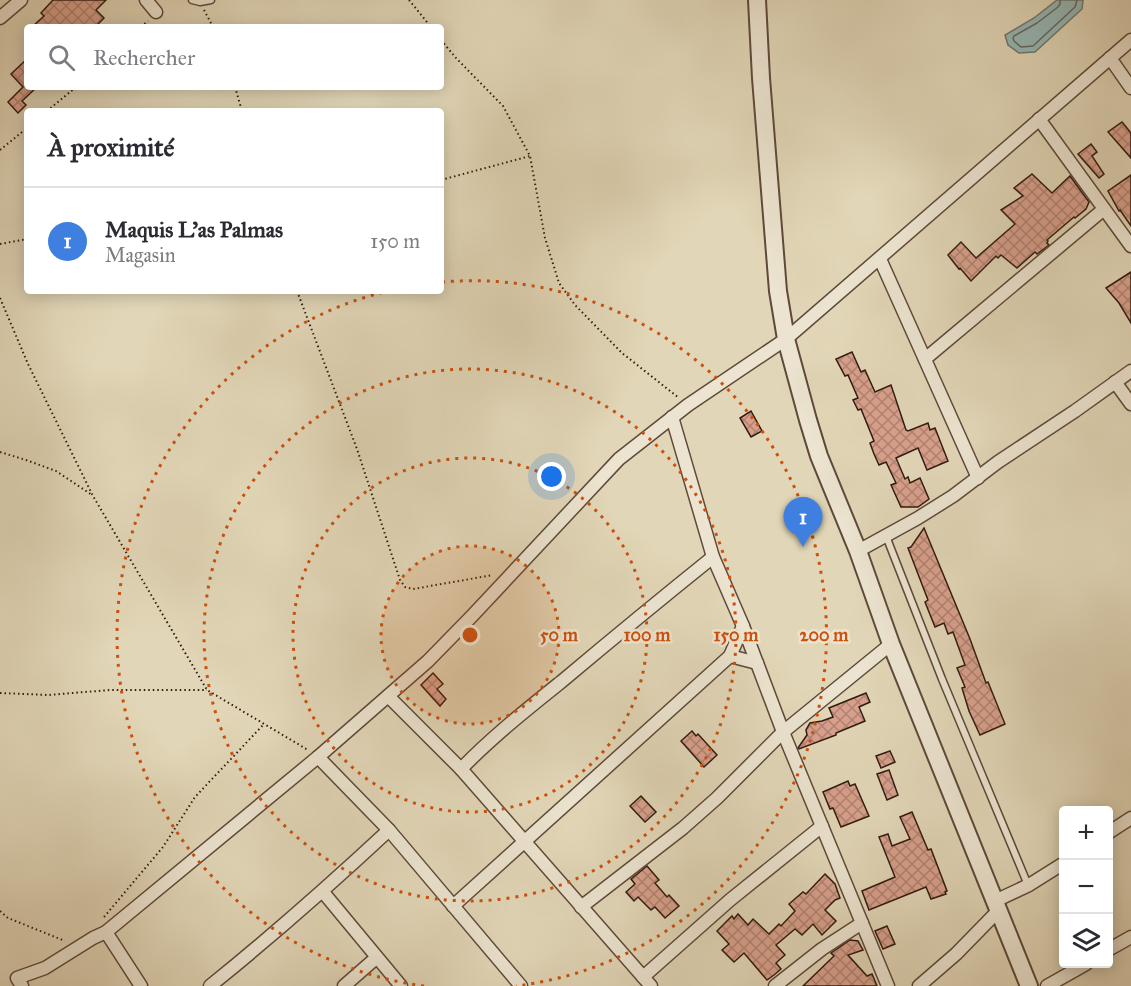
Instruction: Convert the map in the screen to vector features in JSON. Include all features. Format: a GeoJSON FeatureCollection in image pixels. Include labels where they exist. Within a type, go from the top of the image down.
{"type":"FeatureCollection","features":[{"type":"Feature","properties":{"kind":"street"},"geometry":{"type":"LineString","coordinates":[[0,18],[21,0]]}},
{"type":"Feature","properties":{"kind":"street"},"geometry":{"type":"LineString","coordinates":[[146,0],[156,12]]}},
{"type":"Feature","properties":{"kind":"street"},"geometry":{"type":"LineString","coordinates":[[757,0],[760,68],[778,291],[786,339],[819,456],[858,551],[891,644],[1029,986]]}},
{"type":"Feature","properties":{"kind":"street"},"geometry":{"type":"LineString","coordinates":[[22,986],[17,978],[45,968],[106,932],[318,757],[428,661],[619,459],[688,405],[786,339],[1131,40]]}},
{"type":"Feature","properties":{"kind":"street"},"geometry":{"type":"LineString","coordinates":[[1110,57],[1131,88]]}},
{"type":"Feature","properties":{"kind":"street"},"geometry":{"type":"LineString","coordinates":[[1039,119],[1131,246]]}},
{"type":"Feature","properties":{"kind":"street"},"geometry":{"type":"LineString","coordinates":[[925,359],[1104,209]]}},
{"type":"Feature","properties":{"kind":"street"},"geometry":{"type":"LineString","coordinates":[[880,259],[978,478]]}},
{"type":"Feature","properties":{"kind":"street"},"geometry":{"type":"LineString","coordinates":[[858,551],[953,496],[998,462],[1131,371]]}},
{"type":"Feature","properties":{"kind":"street"},"geometry":{"type":"LineString","coordinates":[[1115,382],[1131,404]]}},
{"type":"Feature","properties":{"kind":"street"},"geometry":{"type":"LineString","coordinates":[[672,417],[713,558],[743,626],[783,732],[888,986]]}},
{"type":"Feature","properties":{"kind":"street"},"geometry":{"type":"LineString","coordinates":[[461,769],[484,745],[516,718],[713,558]]}},
{"type":"Feature","properties":{"kind":"street"},"geometry":{"type":"LineString","coordinates":[[453,906],[730,656],[743,626]]}},
{"type":"Feature","properties":{"kind":"street"},"geometry":{"type":"LineString","coordinates":[[581,906],[683,828],[717,798],[783,732],[891,644]]}},
{"type":"Feature","properties":{"kind":"street"},"geometry":{"type":"LineString","coordinates":[[730,656],[757,663]]}},
{"type":"Feature","properties":{"kind":"street"},"geometry":{"type":"LineString","coordinates":[[388,696],[461,769],[647,981],[730,900],[822,826]]}},
{"type":"Feature","properties":{"kind":"street"},"geometry":{"type":"LineString","coordinates":[[318,757],[389,831],[521,986]]}},
{"type":"Feature","properties":{"kind":"street"},"geometry":{"type":"LineString","coordinates":[[1113,830],[1131,818]]}},
{"type":"Feature","properties":{"kind":"street"},"geometry":{"type":"LineString","coordinates":[[210,986],[323,892],[389,831]]}},
{"type":"Feature","properties":{"kind":"street"},"geometry":{"type":"LineString","coordinates":[[919,986],[956,954],[997,905],[1059,866]]}},
{"type":"Feature","properties":{"kind":"street"},"geometry":{"type":"LineString","coordinates":[[323,892],[400,986]]}},
{"type":"Feature","properties":{"kind":"street"},"geometry":{"type":"LineString","coordinates":[[775,986],[822,949],[862,922]]}},
{"type":"Feature","properties":{"kind":"street"},"geometry":{"type":"LineString","coordinates":[[106,932],[141,986]]}},
{"type":"Feature","properties":{"kind":"street"},"geometry":{"type":"LineString","coordinates":[[1113,947],[1131,937]]}},
{"type":"Feature","properties":{"kind":"street"},"geometry":{"type":"LineString","coordinates":[[344,986],[376,958]]}},
{"type":"Feature","properties":{"kind":"street"},"geometry":{"type":"LineString","coordinates":[[1047,986],[1078,968]]}},
{"type":"Feature","properties":{"kind":"lane"},"geometry":{"type":"LineString","coordinates":[[192,0],[200,2],[211,0]]}},
{"type":"Feature","properties":{"kind":"lane"},"geometry":{"type":"LineString","coordinates":[[886,535],[942,679],[1029,885]]}},
{"type":"Feature","properties":{"kind":"path"},"geometry":{"type":"LineString","coordinates":[[409,0],[429,24]]}},
{"type":"Feature","properties":{"kind":"path"},"geometry":{"type":"LineString","coordinates":[[200,2],[211,24]]}},
{"type":"Feature","properties":{"kind":"path"},"geometry":{"type":"LineString","coordinates":[[444,44],[503,106],[530,156],[545,238],[559,283],[574,305],[622,353],[688,405]]}},
{"type":"Feature","properties":{"kind":"path"},"geometry":{"type":"LineString","coordinates":[[51,108],[72,90]]}},
{"type":"Feature","properties":{"kind":"path"},"geometry":{"type":"LineString","coordinates":[[236,90],[241,108]]}},
{"type":"Feature","properties":{"kind":"path"},"geometry":{"type":"LineString","coordinates":[[0,150],[24,130]]}},
{"type":"Feature","properties":{"kind":"path"},"geometry":{"type":"LineString","coordinates":[[444,179],[530,156]]}},
{"type":"Feature","properties":{"kind":"path"},"geometry":{"type":"LineString","coordinates":[[0,244],[24,240]]}},
{"type":"Feature","properties":{"kind":"path"},"geometry":{"type":"LineString","coordinates":[[298,294],[357,449],[400,580],[412,589],[513,572]]}},
{"type":"Feature","properties":{"kind":"path"},"geometry":{"type":"LineString","coordinates":[[0,298],[28,364],[93,496],[207,690],[318,757]]}},
{"type":"Feature","properties":{"kind":"path"},"geometry":{"type":"LineString","coordinates":[[0,452],[56,471],[93,496]]}},
{"type":"Feature","properties":{"kind":"path"},"geometry":{"type":"LineString","coordinates":[[0,693],[48,695],[110,690],[207,690]]}},
{"type":"Feature","properties":{"kind":"path"},"geometry":{"type":"LineString","coordinates":[[101,920],[163,847],[195,797],[264,724]]}},
{"type":"Feature","properties":{"kind":"path"},"geometry":{"type":"LineString","coordinates":[[0,911],[8,918],[78,947]]}},
{"type":"Feature","properties":{"kind":"water"},"geometry":{"type":"Polygon","coordinates":[[[1057,0],[1083,0],[1082,9],[1035,52],[1019,53],[1008,45],[1005,35],[1034,18],[1057,0]]]}},
{"type":"Feature","properties":{"kind":"building"},"geometry":{"type":"Polygon","coordinates":[[[53,0],[106,0],[96,10],[104,18],[98,24],[35,24],[44,16],[41,13],[53,0]]]}},
{"type":"Feature","properties":{"kind":"building"},"geometry":{"type":"Polygon","coordinates":[[[24,62],[24,90],[34,90],[22,101],[26,105],[18,113],[8,102],[23,87],[11,74],[24,62]]]}},
{"type":"Feature","properties":{"kind":"building"},"geometry":{"type":"Polygon","coordinates":[[[1122,122],[1131,133],[1131,158],[1108,132],[1122,122]]]}},
{"type":"Feature","properties":{"kind":"building"},"geometry":{"type":"Polygon","coordinates":[[[1091,144],[1097,152],[1092,156],[1104,174],[1099,178],[1078,154],[1091,144]]]}},
{"type":"Feature","properties":{"kind":"building"},"geometry":{"type":"Polygon","coordinates":[[[1032,174],[1052,193],[1070,176],[1089,202],[1086,209],[1047,240],[1049,245],[1037,254],[1035,252],[1017,268],[1001,255],[998,258],[996,256],[971,281],[948,255],[961,242],[976,258],[1015,224],[1001,210],[1023,196],[1014,188],[1032,174]]]}},
{"type":"Feature","properties":{"kind":"building"},"geometry":{"type":"Polygon","coordinates":[[[1131,175],[1131,226],[1108,191],[1131,175]]]}},
{"type":"Feature","properties":{"kind":"building"},"geometry":{"type":"Polygon","coordinates":[[[1131,272],[1131,323],[1119,303],[1106,288],[1131,272]]]}},
{"type":"Feature","properties":{"kind":"building"},"geometry":{"type":"Polygon","coordinates":[[[852,352],[861,372],[865,370],[875,392],[891,385],[906,430],[928,423],[930,430],[935,428],[948,461],[927,470],[918,448],[896,458],[905,479],[908,477],[910,483],[920,478],[929,499],[918,507],[901,507],[891,485],[896,483],[886,462],[879,465],[874,454],[870,443],[874,441],[861,409],[858,410],[853,400],[858,398],[848,375],[845,376],[836,359],[852,352]]]}},
{"type":"Feature","properties":{"kind":"building"},"geometry":{"type":"Polygon","coordinates":[[[751,411],[762,431],[751,437],[740,418],[751,411]]]}},
{"type":"Feature","properties":{"kind":"building"},"geometry":{"type":"Polygon","coordinates":[[[924,528],[986,683],[988,682],[1005,724],[980,735],[962,688],[965,687],[957,668],[965,665],[953,632],[948,634],[944,623],[935,627],[925,602],[928,600],[908,548],[924,528]]]}},
{"type":"Feature","properties":{"kind":"building"},"geometry":{"type":"Polygon","coordinates":[[[433,673],[443,684],[437,689],[446,699],[440,706],[421,685],[433,673]]]}},
{"type":"Feature","properties":{"kind":"building"},"geometry":{"type":"Polygon","coordinates":[[[866,693],[870,702],[859,707],[865,721],[836,733],[836,735],[798,748],[807,735],[806,730],[810,723],[833,717],[829,708],[866,693]]]}},
{"type":"Feature","properties":{"kind":"building"},"geometry":{"type":"Polygon","coordinates":[[[692,731],[696,736],[698,734],[717,755],[704,767],[681,741],[692,731]]]}},
{"type":"Feature","properties":{"kind":"building"},"geometry":{"type":"Polygon","coordinates":[[[890,751],[895,762],[881,768],[876,756],[890,751]]]}},
{"type":"Feature","properties":{"kind":"building"},"geometry":{"type":"Polygon","coordinates":[[[889,770],[898,795],[887,800],[877,774],[889,770]]]}},
{"type":"Feature","properties":{"kind":"building"},"geometry":{"type":"Polygon","coordinates":[[[848,781],[850,786],[855,784],[869,816],[841,827],[823,792],[848,781]]]}},
{"type":"Feature","properties":{"kind":"building"},"geometry":{"type":"Polygon","coordinates":[[[641,796],[656,812],[645,822],[630,806],[641,796]]]}},
{"type":"Feature","properties":{"kind":"building"},"geometry":{"type":"Polygon","coordinates":[[[912,812],[928,850],[931,849],[947,891],[946,894],[931,899],[926,887],[869,910],[862,891],[895,877],[879,837],[888,834],[892,846],[910,839],[900,817],[912,812]]]}},
{"type":"Feature","properties":{"kind":"building"},"geometry":{"type":"Polygon","coordinates":[[[647,866],[659,880],[655,883],[667,897],[669,895],[679,906],[665,918],[655,907],[651,910],[638,897],[634,901],[626,892],[635,884],[631,879],[647,866]]]}},
{"type":"Feature","properties":{"kind":"building"},"geometry":{"type":"Polygon","coordinates":[[[825,874],[835,884],[840,898],[825,910],[836,921],[822,935],[813,924],[802,935],[795,929],[776,945],[785,955],[776,963],[781,969],[774,975],[767,980],[744,953],[734,962],[722,950],[729,944],[717,931],[732,916],[734,919],[738,914],[748,925],[753,919],[769,934],[779,924],[781,926],[795,911],[789,904],[803,892],[806,894],[825,874]]]}},
{"type":"Feature","properties":{"kind":"building"},"geometry":{"type":"Polygon","coordinates":[[[887,926],[895,944],[883,949],[875,931],[887,926]]]}},
{"type":"Feature","properties":{"kind":"building"},"geometry":{"type":"Polygon","coordinates":[[[850,940],[858,941],[863,950],[848,955],[867,976],[872,974],[877,986],[803,986],[834,956],[831,953],[850,940]]]}},
{"type":"Feature","properties":{"kind":"place","name":"Maquis L'as Palmas"},"geometry":{"type":"Point","coordinates":[803,547]}}]}
